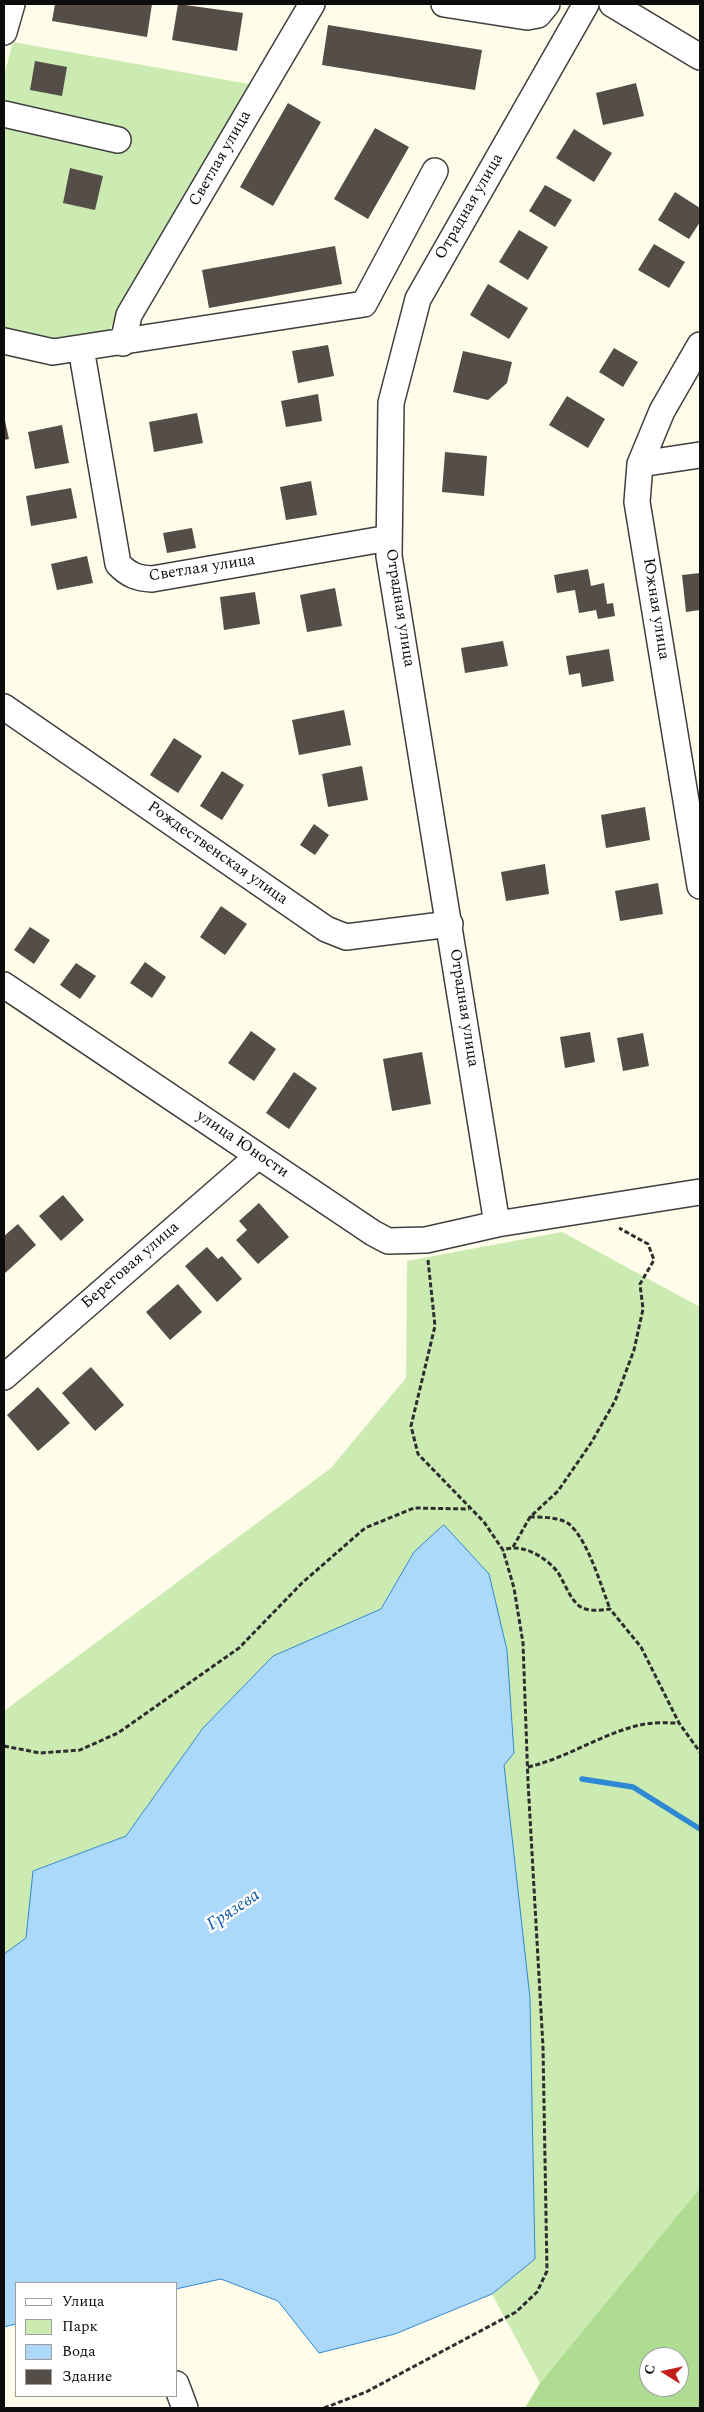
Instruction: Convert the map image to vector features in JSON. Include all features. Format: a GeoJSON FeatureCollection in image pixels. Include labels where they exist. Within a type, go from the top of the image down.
{"type":"FeatureCollection","features":[{"type":"Feature","properties":{"kind":"street"},"geometry":{"type":"LineString","coordinates":[[4,32],[12,4]]}},
{"type":"Feature","properties":{"kind":"street","name":"Светлая улица"},"geometry":{"type":"LineString","coordinates":[[123,342],[129,315],[312,4]]}},
{"type":"Feature","properties":{"kind":"street"},"geometry":{"type":"LineString","coordinates":[[444,4],[527,18],[538,15],[547,4]]}},
{"type":"Feature","properties":{"kind":"street","name":"Отрадная улица"},"geometry":{"type":"LineString","coordinates":[[497,1224],[389,556],[391,403],[418,299],[586,4]]}},
{"type":"Feature","properties":{"kind":"street"},"geometry":{"type":"LineString","coordinates":[[612,4],[700,57]]}},
{"type":"Feature","properties":{"kind":"street"},"geometry":{"type":"LineString","coordinates":[[4,114],[118,140]]}},
{"type":"Feature","properties":{"kind":"street"},"geometry":{"type":"LineString","coordinates":[[4,341],[54,352],[364,304],[435,171]]}},
{"type":"Feature","properties":{"kind":"street","name":"Южная улица"},"geometry":{"type":"LineString","coordinates":[[700,345],[662,411],[640,464],[638,502],[700,886]]}},
{"type":"Feature","properties":{"kind":"street","name":"Светлая улица"},"geometry":{"type":"LineString","coordinates":[[81,348],[118,564],[127,574],[138,578],[152,579],[389,538]]}},
{"type":"Feature","properties":{"kind":"street"},"geometry":{"type":"LineString","coordinates":[[640,464],[700,455]]}},
{"type":"Feature","properties":{"kind":"street","name":"Рождественская улица"},"geometry":{"type":"LineString","coordinates":[[4,707],[326,929],[346,937],[450,924]]}},
{"type":"Feature","properties":{"kind":"street","name":"улица Юности"},"geometry":{"type":"LineString","coordinates":[[4,986],[388,1241],[426,1240],[497,1224],[602,1209],[700,1192]]}},
{"type":"Feature","properties":{"kind":"street","name":"Береговая улица"},"geometry":{"type":"LineString","coordinates":[[4,1377],[258,1156]]}},
{"type":"Feature","properties":{"kind":"street"},"geometry":{"type":"LineString","coordinates":[[178,2389],[185,2408]]}},
{"type":"Feature","properties":{"kind":"path"},"geometry":{"type":"LineString","coordinates":[[513,1547],[530,1517],[558,1491],[591,1443],[615,1402],[634,1350],[643,1309],[640,1284],[654,1260],[648,1244],[615,1226],[602,1209]]}},
{"type":"Feature","properties":{"kind":"path"},"geometry":{"type":"LineString","coordinates":[[324,2408],[366,2392],[516,2312],[537,2292],[547,2271],[543,2047],[527,1767],[523,1643],[514,1588],[503,1550],[484,1522],[418,1454],[411,1426],[435,1326],[426,1240]]}},
{"type":"Feature","properties":{"kind":"path"},"geometry":{"type":"LineString","coordinates":[[4,1746],[40,1754],[80,1750],[118,1733],[239,1648],[302,1583],[366,1528],[414,1508],[470,1509]]}},
{"type":"Feature","properties":{"kind":"path"},"geometry":{"type":"LineString","coordinates":[[530,1517],[548,1518],[568,1523],[587,1549],[610,1609],[641,1648],[679,1723],[700,1752]]}},
{"type":"Feature","properties":{"kind":"path"},"geometry":{"type":"LineString","coordinates":[[503,1550],[513,1547],[530,1550],[556,1570],[578,1605],[593,1611],[610,1609]]}},
{"type":"Feature","properties":{"kind":"path"},"geometry":{"type":"LineString","coordinates":[[527,1767],[548,1762],[589,1743],[642,1725],[679,1723]]}},
{"type":"Feature","properties":{"kind":"green space"},"geometry":{"type":"Polygon","coordinates":[[[13,42],[249,84],[110,329],[98,335],[72,340],[44,338],[4,330],[4,76],[13,42]]]}},
{"type":"Feature","properties":{"kind":"green space"},"geometry":{"type":"Polygon","coordinates":[[[562,1232],[700,1307],[700,2188],[540,2383],[492,2294],[534,2259],[504,1765],[414,1552],[381,1609],[273,1656],[203,1728],[126,1836],[33,1871],[26,1938],[4,1954],[4,1711],[331,1468],[406,1378],[407,1261],[562,1232]]]}},
{"type":"Feature","properties":{"kind":"green space"},"geometry":{"type":"Polygon","coordinates":[[[700,2188],[700,2408],[525,2408],[540,2383],[700,2188]]]}},
{"type":"Feature","properties":{"kind":"water"},"geometry":{"type":"Polygon","coordinates":[[[444,1525],[489,1574],[507,1650],[514,1753],[504,1765],[530,1998],[535,2259],[492,2294],[395,2334],[319,2353],[278,2301],[221,2279],[178,2289],[178,2282],[15,2282],[15,2324],[4,2327],[4,1954],[26,1938],[33,1871],[126,1836],[203,1728],[273,1656],[381,1609],[414,1552],[444,1525]]]}},
{"type":"Feature","properties":{"kind":"building"},"geometry":{"type":"Polygon","coordinates":[[[55,4],[152,4],[147,37],[52,21],[55,4]]]}},
{"type":"Feature","properties":{"kind":"building"},"geometry":{"type":"Polygon","coordinates":[[[178,4],[243,13],[237,51],[172,40],[178,4]]]}},
{"type":"Feature","properties":{"kind":"building"},"geometry":{"type":"Polygon","coordinates":[[[328,25],[482,50],[475,90],[322,65],[328,25]]]}},
{"type":"Feature","properties":{"kind":"building"},"geometry":{"type":"Polygon","coordinates":[[[35,61],[67,67],[62,96],[30,90],[35,61]]]}},
{"type":"Feature","properties":{"kind":"building"},"geometry":{"type":"Polygon","coordinates":[[[636,83],[644,116],[603,125],[596,93],[636,83]]]}},
{"type":"Feature","properties":{"kind":"building"},"geometry":{"type":"Polygon","coordinates":[[[288,103],[321,122],[273,206],[240,187],[288,103]]]}},
{"type":"Feature","properties":{"kind":"building"},"geometry":{"type":"Polygon","coordinates":[[[375,128],[409,147],[368,219],[334,199],[375,128]]]}},
{"type":"Feature","properties":{"kind":"building"},"geometry":{"type":"Polygon","coordinates":[[[574,129],[612,153],[594,182],[556,158],[574,129]]]}},
{"type":"Feature","properties":{"kind":"building"},"geometry":{"type":"Polygon","coordinates":[[[70,168],[103,176],[95,210],[63,203],[70,168]]]}},
{"type":"Feature","properties":{"kind":"building"},"geometry":{"type":"Polygon","coordinates":[[[545,185],[572,200],[555,227],[529,211],[545,185]]]}},
{"type":"Feature","properties":{"kind":"building"},"geometry":{"type":"Polygon","coordinates":[[[675,192],[700,208],[700,222],[689,239],[658,220],[675,192]]]}},
{"type":"Feature","properties":{"kind":"building"},"geometry":{"type":"Polygon","coordinates":[[[519,230],[548,247],[528,280],[499,262],[519,230]]]}},
{"type":"Feature","properties":{"kind":"building"},"geometry":{"type":"Polygon","coordinates":[[[654,244],[685,262],[669,288],[638,270],[654,244]]]}},
{"type":"Feature","properties":{"kind":"building"},"geometry":{"type":"Polygon","coordinates":[[[335,246],[342,284],[209,308],[202,270],[335,246]]]}},
{"type":"Feature","properties":{"kind":"building"},"geometry":{"type":"Polygon","coordinates":[[[488,284],[528,308],[509,339],[470,315],[488,284]]]}},
{"type":"Feature","properties":{"kind":"building"},"geometry":{"type":"Polygon","coordinates":[[[328,345],[334,376],[298,383],[292,351],[328,345]]]}},
{"type":"Feature","properties":{"kind":"building"},"geometry":{"type":"Polygon","coordinates":[[[614,348],[638,362],[623,387],[599,372],[614,348]]]}},
{"type":"Feature","properties":{"kind":"building"},"geometry":{"type":"Polygon","coordinates":[[[463,351],[512,362],[507,383],[488,400],[453,392],[463,351]]]}},
{"type":"Feature","properties":{"kind":"building"},"geometry":{"type":"Polygon","coordinates":[[[318,394],[322,421],[286,427],[281,401],[318,394]]]}},
{"type":"Feature","properties":{"kind":"building"},"geometry":{"type":"Polygon","coordinates":[[[567,396],[605,419],[588,448],[549,425],[567,396]]]}},
{"type":"Feature","properties":{"kind":"building"},"geometry":{"type":"Polygon","coordinates":[[[197,413],[203,443],[154,452],[149,422],[197,413]]]}},
{"type":"Feature","properties":{"kind":"building"},"geometry":{"type":"Polygon","coordinates":[[[4,416],[9,439],[4,440],[4,416]]]}},
{"type":"Feature","properties":{"kind":"building"},"geometry":{"type":"Polygon","coordinates":[[[62,425],[69,463],[35,469],[28,432],[62,425]]]}},
{"type":"Feature","properties":{"kind":"building"},"geometry":{"type":"Polygon","coordinates":[[[445,452],[487,456],[484,496],[442,492],[445,452]]]}},
{"type":"Feature","properties":{"kind":"building"},"geometry":{"type":"Polygon","coordinates":[[[311,481],[317,515],[286,520],[280,487],[311,481]]]}},
{"type":"Feature","properties":{"kind":"building"},"geometry":{"type":"Polygon","coordinates":[[[71,488],[77,518],[31,526],[26,496],[71,488]]]}},
{"type":"Feature","properties":{"kind":"building"},"geometry":{"type":"Polygon","coordinates":[[[192,528],[196,548],[167,553],[163,533],[192,528]]]}},
{"type":"Feature","properties":{"kind":"building"},"geometry":{"type":"Polygon","coordinates":[[[87,556],[93,583],[57,590],[51,564],[87,556]]]}},
{"type":"Feature","properties":{"kind":"building"},"geometry":{"type":"Polygon","coordinates":[[[588,569],[591,586],[604,583],[607,604],[613,603],[615,616],[598,619],[596,610],[579,613],[575,590],[557,593],[554,575],[588,569]]]}},
{"type":"Feature","properties":{"kind":"building"},"geometry":{"type":"Polygon","coordinates":[[[700,573],[700,610],[686,612],[682,575],[700,573]]]}},
{"type":"Feature","properties":{"kind":"building"},"geometry":{"type":"Polygon","coordinates":[[[335,588],[342,626],[307,632],[300,595],[335,588]]]}},
{"type":"Feature","properties":{"kind":"building"},"geometry":{"type":"Polygon","coordinates":[[[255,592],[260,624],[224,630],[220,597],[255,592]]]}},
{"type":"Feature","properties":{"kind":"building"},"geometry":{"type":"Polygon","coordinates":[[[503,641],[508,666],[465,673],[461,648],[503,641]]]}},
{"type":"Feature","properties":{"kind":"building"},"geometry":{"type":"Polygon","coordinates":[[[609,649],[614,681],[582,687],[580,673],[569,675],[566,656],[609,649]]]}},
{"type":"Feature","properties":{"kind":"building"},"geometry":{"type":"Polygon","coordinates":[[[344,710],[351,745],[299,755],[292,720],[344,710]]]}},
{"type":"Feature","properties":{"kind":"building"},"geometry":{"type":"Polygon","coordinates":[[[174,738],[202,756],[178,793],[150,775],[174,738]]]}},
{"type":"Feature","properties":{"kind":"building"},"geometry":{"type":"Polygon","coordinates":[[[362,766],[368,800],[328,807],[322,774],[362,766]]]}},
{"type":"Feature","properties":{"kind":"building"},"geometry":{"type":"Polygon","coordinates":[[[222,771],[244,785],[222,820],[200,806],[222,771]]]}},
{"type":"Feature","properties":{"kind":"building"},"geometry":{"type":"Polygon","coordinates":[[[645,807],[650,840],[606,848],[601,815],[645,807]]]}},
{"type":"Feature","properties":{"kind":"building"},"geometry":{"type":"Polygon","coordinates":[[[314,824],[329,835],[315,855],[300,845],[314,824]]]}},
{"type":"Feature","properties":{"kind":"building"},"geometry":{"type":"Polygon","coordinates":[[[545,864],[549,894],[506,901],[501,872],[545,864]]]}},
{"type":"Feature","properties":{"kind":"building"},"geometry":{"type":"Polygon","coordinates":[[[658,883],[663,914],[620,921],[615,891],[658,883]]]}},
{"type":"Feature","properties":{"kind":"building"},"geometry":{"type":"Polygon","coordinates":[[[221,906],[247,924],[225,955],[200,937],[221,906]]]}},
{"type":"Feature","properties":{"kind":"building"},"geometry":{"type":"Polygon","coordinates":[[[30,927],[50,940],[34,964],[14,950],[30,927]]]}},
{"type":"Feature","properties":{"kind":"building"},"geometry":{"type":"Polygon","coordinates":[[[145,962],[166,977],[152,998],[130,983],[145,962]]]}},
{"type":"Feature","properties":{"kind":"building"},"geometry":{"type":"Polygon","coordinates":[[[76,963],[96,976],[80,999],[60,985],[76,963]]]}},
{"type":"Feature","properties":{"kind":"building"},"geometry":{"type":"Polygon","coordinates":[[[251,1031],[276,1049],[254,1081],[228,1063],[251,1031]]]}},
{"type":"Feature","properties":{"kind":"building"},"geometry":{"type":"Polygon","coordinates":[[[590,1032],[595,1062],[565,1068],[560,1037],[590,1032]]]}},
{"type":"Feature","properties":{"kind":"building"},"geometry":{"type":"Polygon","coordinates":[[[643,1033],[649,1066],[623,1071],[617,1038],[643,1033]]]}},
{"type":"Feature","properties":{"kind":"building"},"geometry":{"type":"Polygon","coordinates":[[[422,1052],[431,1104],[392,1111],[383,1059],[422,1052]]]}},
{"type":"Feature","properties":{"kind":"building"},"geometry":{"type":"Polygon","coordinates":[[[294,1072],[317,1088],[289,1129],[266,1113],[294,1072]]]}},
{"type":"Feature","properties":{"kind":"building"},"geometry":{"type":"Polygon","coordinates":[[[63,1195],[84,1220],[61,1241],[39,1216],[63,1195]]]}},
{"type":"Feature","properties":{"kind":"building"},"geometry":{"type":"Polygon","coordinates":[[[259,1203],[289,1237],[258,1264],[236,1240],[247,1230],[239,1221],[259,1203]]]}},
{"type":"Feature","properties":{"kind":"building"},"geometry":{"type":"Polygon","coordinates":[[[18,1224],[36,1245],[4,1274],[4,1236],[18,1224]]]}},
{"type":"Feature","properties":{"kind":"building"},"geometry":{"type":"Polygon","coordinates":[[[207,1247],[218,1259],[222,1256],[242,1279],[217,1302],[185,1266],[207,1247]]]}},
{"type":"Feature","properties":{"kind":"building"},"geometry":{"type":"Polygon","coordinates":[[[178,1284],[202,1312],[170,1340],[146,1312],[178,1284]]]}},
{"type":"Feature","properties":{"kind":"building"},"geometry":{"type":"Polygon","coordinates":[[[91,1367],[124,1405],[95,1431],[62,1393],[91,1367]]]}},
{"type":"Feature","properties":{"kind":"building"},"geometry":{"type":"Polygon","coordinates":[[[38,1387],[70,1423],[38,1451],[7,1415],[38,1387]]]}},
{"type":"Feature","properties":{"kind":"waterway","name":"Грязева"},"geometry":{"type":"LineString","coordinates":[[582,1779],[633,1787],[700,1829]]}}]}
